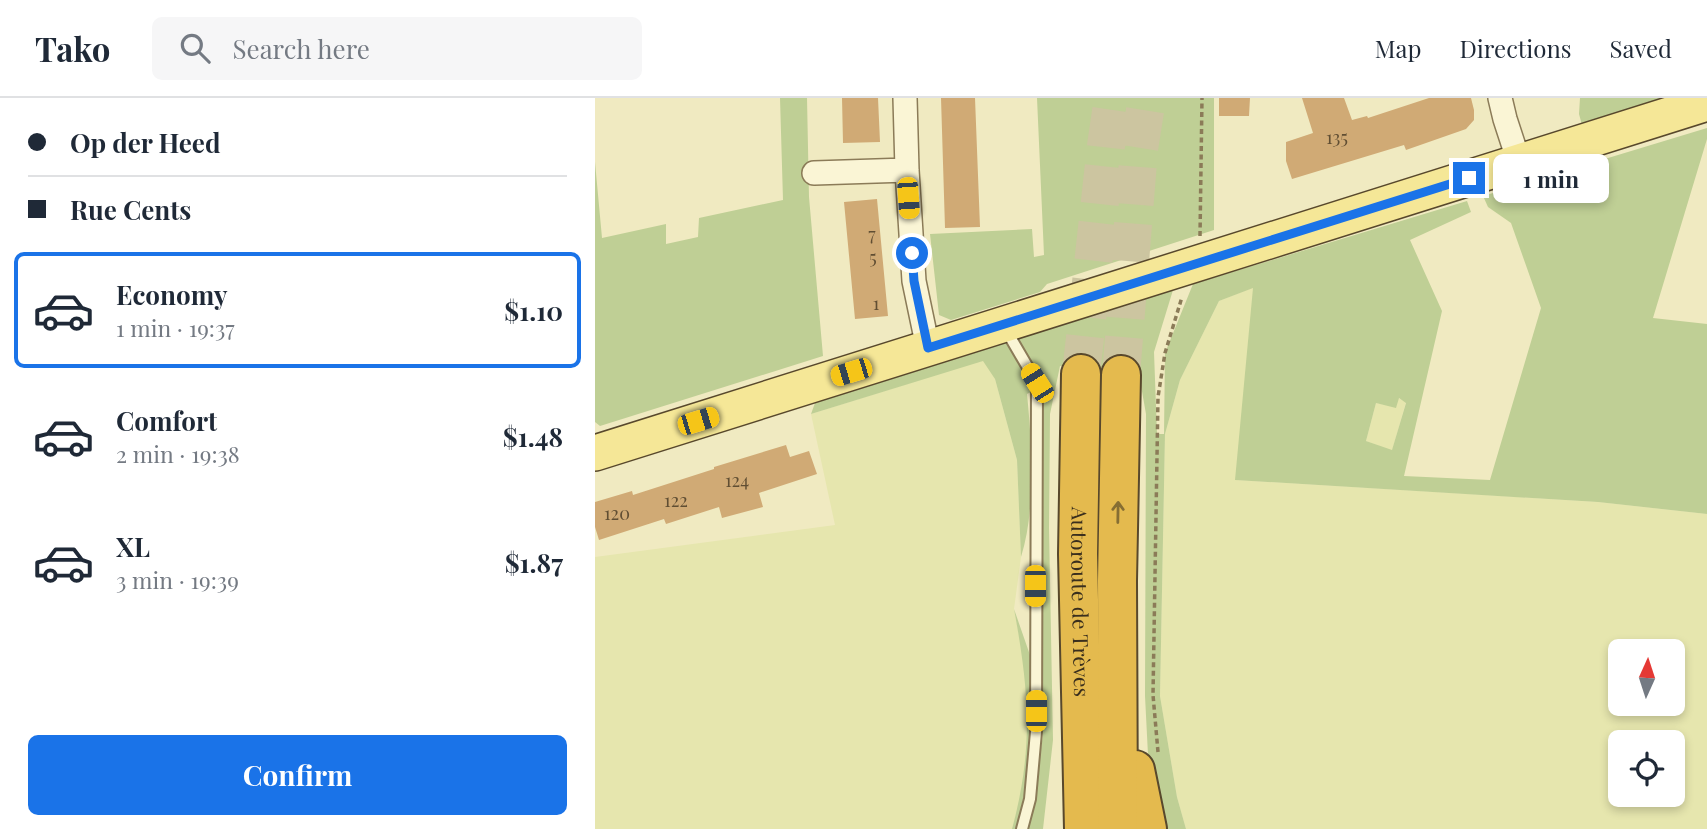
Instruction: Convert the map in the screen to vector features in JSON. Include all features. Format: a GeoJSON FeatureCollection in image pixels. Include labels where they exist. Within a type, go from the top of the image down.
{"type":"FeatureCollection","features":[{"type":"Feature","properties":{"kind":"highway","name":"Autoroute de Trèves"},"geometry":{"type":"LineString","coordinates":[[1081,374],[1078,554],[1084,829]]}},
{"type":"Feature","properties":{"kind":"highway","name":"Autoroute de Trèves"},"geometry":{"type":"LineString","coordinates":[[1118,829],[1117,581],[1121,375]]}},
{"type":"Feature","properties":{"kind":"highway"},"geometry":{"type":"LineString","coordinates":[[1058,829],[1065,732],[1062,556],[1079,411]]}},
{"type":"Feature","properties":{"kind":"highway"},"geometry":{"type":"LineString","coordinates":[[1117,581],[1133,763],[1147,829]]}},
{"type":"Feature","properties":{"kind":"main road"},"geometry":{"type":"LineString","coordinates":[[595,453],[1707,103]]}},
{"type":"Feature","properties":{"kind":"street"},"geometry":{"type":"LineString","coordinates":[[905,98],[914,281],[928,348]]}},
{"type":"Feature","properties":{"kind":"street"},"geometry":{"type":"LineString","coordinates":[[1500,98],[1504,120],[1519,162]]}},
{"type":"Feature","properties":{"kind":"street"},"geometry":{"type":"LineString","coordinates":[[814,173],[907,170]]}},
{"type":"Feature","properties":{"kind":"lane"},"geometry":{"type":"LineString","coordinates":[[1003,325],[1037,383],[1037,732],[1030,799],[1022,829]]}},
{"type":"Feature","properties":{"kind":"path"},"geometry":{"type":"LineString","coordinates":[[1159,763],[1153,695],[1158,397],[1165,354],[1199,242],[1202,216],[1202,98]]}},
{"type":"Feature","properties":{"kind":"green space"},"geometry":{"type":"Polygon","coordinates":[[[780,98],[807,98],[809,197],[823,356],[600,426],[595,422],[595,162],[602,238],[666,224],[666,244],[698,237],[699,218],[783,200],[780,98]]]}},
{"type":"Feature","properties":{"kind":"green space"},"geometry":{"type":"Polygon","coordinates":[[[1037,98],[1214,98],[1214,230],[1047,284],[1040,292],[951,320],[939,315],[930,234],[1032,229],[1034,257],[1044,255],[1037,98]]]}},
{"type":"Feature","properties":{"kind":"green space"},"geometry":{"type":"Polygon","coordinates":[[[1580,98],[1667,98],[1582,125],[1579,114],[1580,98]]]}},
{"type":"Feature","properties":{"kind":"green space"},"geometry":{"type":"Polygon","coordinates":[[[1707,128],[1707,139],[1653,318],[1707,324],[1707,514],[1598,502],[1235,480],[1253,288],[1219,301],[1180,380],[1165,434],[1160,696],[1177,797],[1186,829],[1164,829],[1148,755],[1145,696],[1146,414],[1138,369],[1060,366],[1050,414],[1053,740],[1043,829],[1026,829],[1033,806],[1043,734],[1043,402],[1037,389],[1027,394],[1031,498],[1021,557],[1017,460],[995,379],[983,361],[811,414],[815,403],[1173,290],[1154,352],[1157,434],[1164,434],[1165,353],[1193,284],[1467,201],[1471,212],[1410,240],[1442,311],[1404,476],[1490,480],[1541,308],[1511,223],[1488,207],[1483,196],[1707,128]],[[1399,398],[1396,408],[1376,403],[1366,441],[1392,450],[1406,403],[1399,398]]]}},
{"type":"Feature","properties":{"kind":"green space"},"geometry":{"type":"Polygon","coordinates":[[[1254,287],[1236,480],[1598,502],[1707,514],[1707,829],[1186,829],[1177,797],[1160,696],[1165,434],[1180,380],[1219,301],[1254,287]]]}},
{"type":"Feature","properties":{"kind":"green space"},"geometry":{"type":"Polygon","coordinates":[[[983,360],[990,367],[995,379],[1017,460],[1021,557],[1014,609],[1026,670],[1029,732],[1021,797],[1012,829],[595,829],[595,557],[835,525],[811,414],[983,360]]]}},
{"type":"Feature","properties":{"kind":"green space"},"geometry":{"type":"Polygon","coordinates":[[[1398,398],[1406,402],[1392,451],[1366,441],[1376,403],[1396,407],[1398,398]]]}},
{"type":"Feature","properties":{"kind":"green space"},"geometry":{"type":"Polygon","coordinates":[[[1014,609],[1031,658],[1032,731],[1028,778],[1016,829],[1012,829],[1024,772],[1027,719],[1023,666],[1014,609]]]}},
{"type":"Feature","properties":{"kind":"building"},"geometry":{"type":"Polygon","coordinates":[[[842,98],[878,98],[880,142],[843,143],[842,98]]]}},
{"type":"Feature","properties":{"kind":"building"},"geometry":{"type":"Polygon","coordinates":[[[941,98],[975,98],[980,227],[945,228],[941,98]]]}},
{"type":"Feature","properties":{"kind":"building"},"geometry":{"type":"Polygon","coordinates":[[[1219,98],[1250,98],[1249,116],[1219,116],[1219,98]]]}},
{"type":"Feature","properties":{"kind":"building"},"geometry":{"type":"Polygon","coordinates":[[[1302,98],[1344,98],[1352,120],[1367,116],[1368,118],[1429,98],[1471,98],[1474,120],[1466,129],[1406,150],[1404,145],[1292,179],[1286,161],[1286,142],[1313,133],[1302,98]]]}},
{"type":"Feature","properties":{"kind":"building"},"geometry":{"type":"Polygon","coordinates":[[[877,199],[888,316],[855,319],[844,202],[877,199]]]}},
{"type":"Feature","properties":{"kind":"building"},"geometry":{"type":"Polygon","coordinates":[[[786,445],[790,457],[809,451],[817,474],[759,493],[763,507],[722,518],[719,507],[666,524],[664,519],[599,540],[595,527],[595,502],[632,491],[633,495],[786,445]]]}},
{"type":"Feature","properties":{"kind":"tunnel"},"geometry":{"type":"LineString","coordinates":[[1081,374],[1113,98]]}},
{"type":"Feature","properties":{"kind":"tunnel"},"geometry":{"type":"LineString","coordinates":[[1121,375],[1139,149],[1147,98]]}},
{"type":"Feature","properties":{"kind":"route"},"geometry":{"type":"LineString","coordinates":[[912,253],[914,281],[928,348],[1469,178]]}}]}
